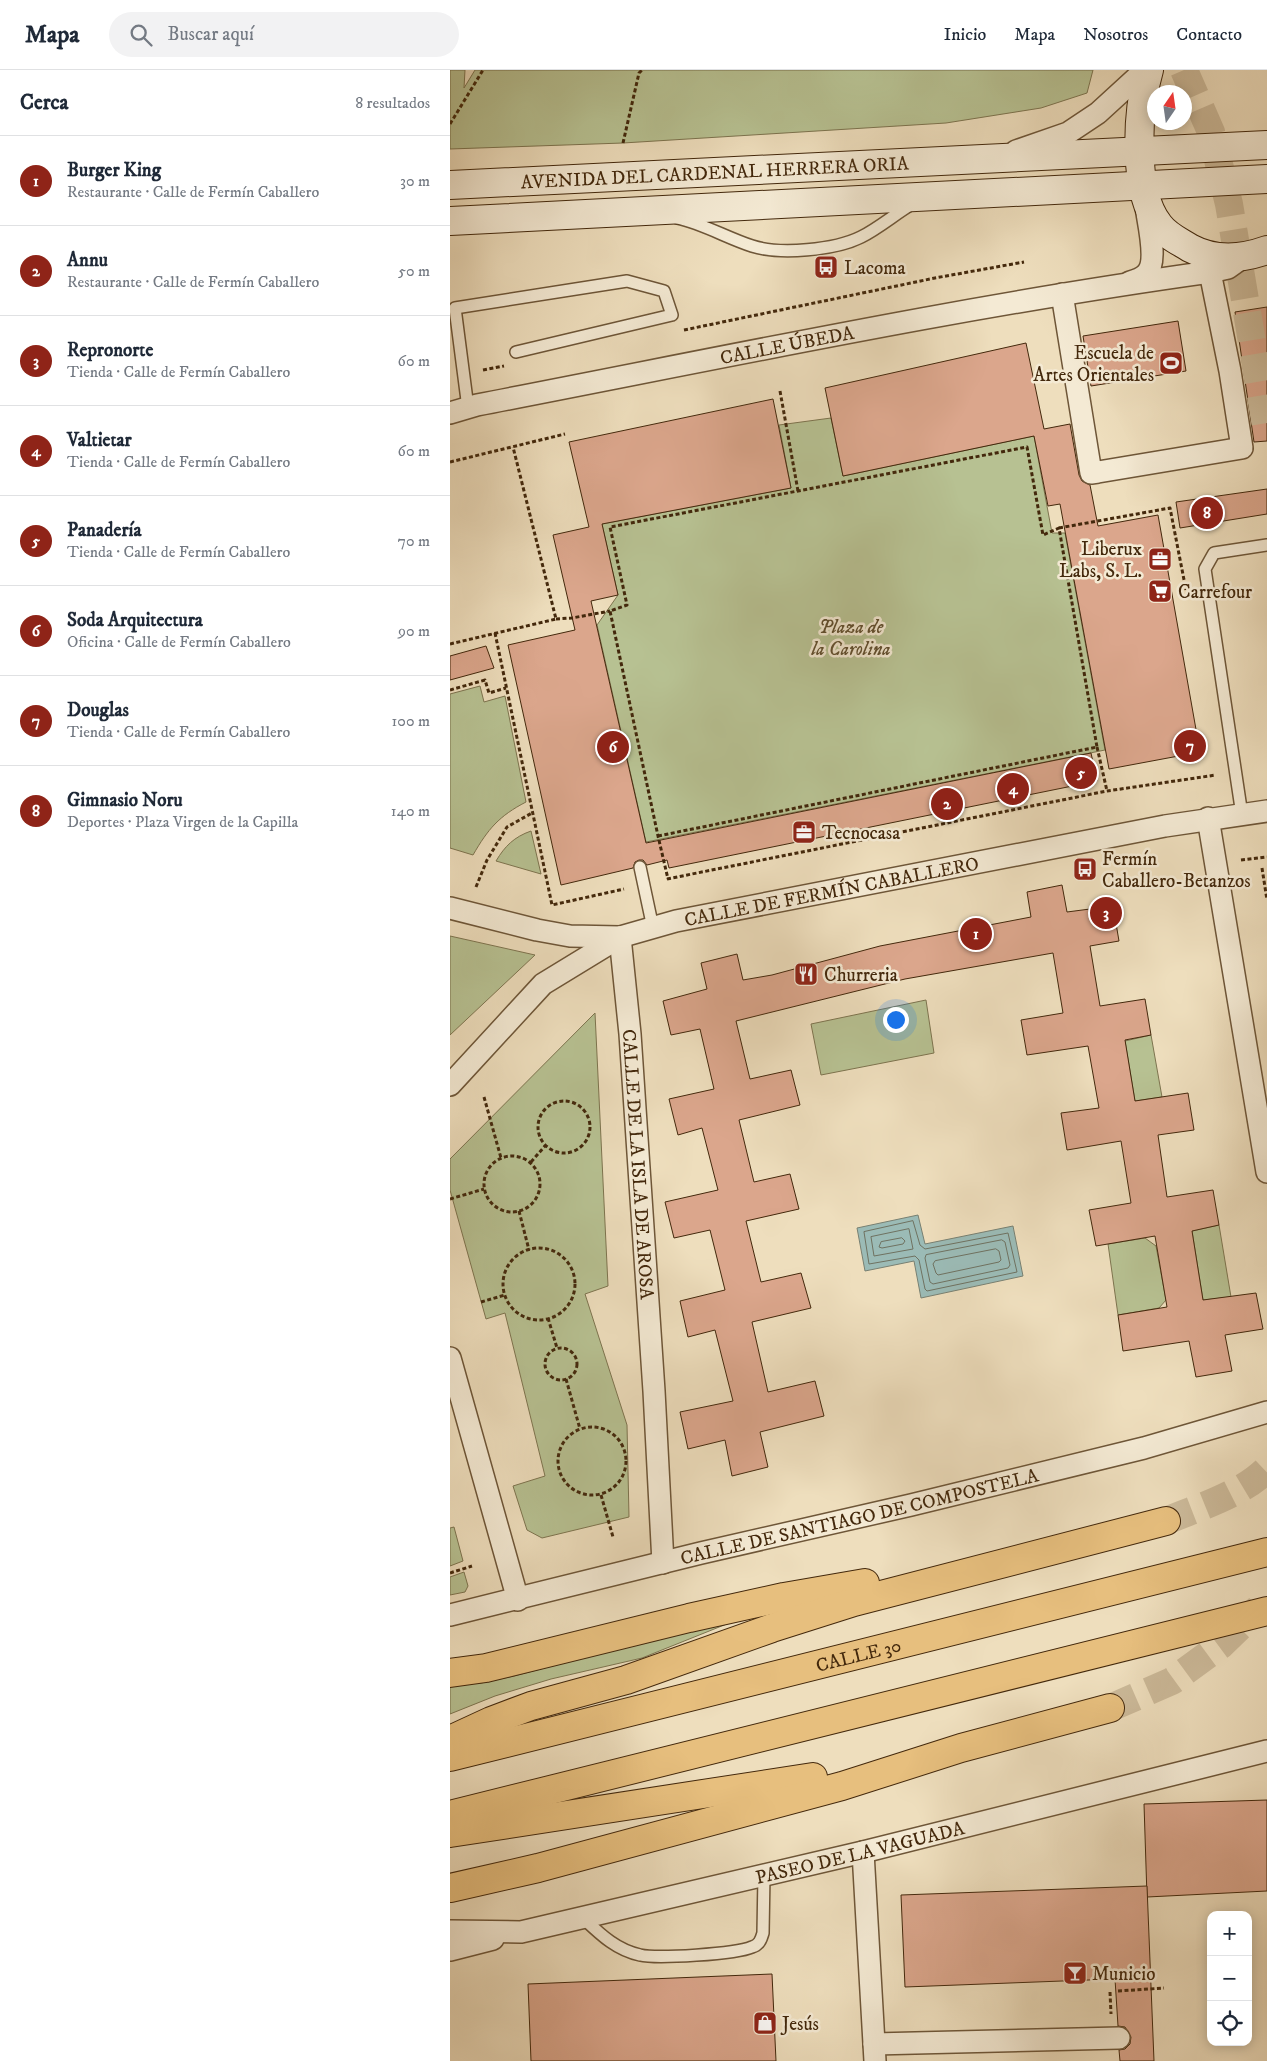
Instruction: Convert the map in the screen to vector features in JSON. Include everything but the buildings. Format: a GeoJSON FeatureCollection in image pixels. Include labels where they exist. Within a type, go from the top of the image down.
{"type":"FeatureCollection","features":[{"type":"Feature","properties":{"kind":"highway"},"geometry":{"type":"LineString","coordinates":[[450,1673],[486,1668],[689,1618],[941,1570],[1166,1521],[854,1602],[772,1628],[626,1680],[531,1706],[491,1721],[450,1740]]}},
{"type":"Feature","properties":{"kind":"highway","name":"CALLE 30"},"geometry":{"type":"LineString","coordinates":[[450,1756],[1267,1552]]}},
{"type":"Feature","properties":{"kind":"highway"},"geometry":{"type":"LineString","coordinates":[[450,1815],[1267,1611]]}},
{"type":"Feature","properties":{"kind":"highway"},"geometry":{"type":"LineString","coordinates":[[450,1888],[538,1868],[833,1788],[961,1748],[1110,1708]]}},
{"type":"Feature","properties":{"kind":"highway"},"geometry":{"type":"LineString","coordinates":[[450,1833],[770,1785],[961,1748]]}},
{"type":"Feature","properties":{"kind":"main road","name":"AVENIDA DEL CARDENAL HERRERA ORIA"},"geometry":{"type":"LineString","coordinates":[[1147,70],[1141,108],[1140,152],[1144,193],[1159,225],[1171,237],[1200,253],[1218,257],[1258,256]]}},
{"type":"Feature","properties":{"kind":"main road","name":"AVENIDA DEL CARDENAL HERRERA ORIA"},"geometry":{"type":"LineString","coordinates":[[450,185],[979,161],[1267,145]]}},
{"type":"Feature","properties":{"kind":"main road","name":"AVENIDA DEL CARDENAL HERRERA ORIA"},"geometry":{"type":"LineString","coordinates":[[450,221],[924,197],[1144,193],[1267,179]]}},
{"type":"Feature","properties":{"kind":"street","name":"AVENIDA DEL CARDENAL HERRERA ORIA"},"geometry":{"type":"LineString","coordinates":[[979,161],[1029,147],[1068,133],[1098,113],[1147,70]]}},
{"type":"Feature","properties":{"kind":"street","name":"CALLE ÚBEDA"},"geometry":{"type":"LineString","coordinates":[[1125,284],[1140,279],[1148,272],[1152,264],[1144,193]]}},
{"type":"Feature","properties":{"kind":"street","name":"CALLE ÚBEDA"},"geometry":{"type":"LineString","coordinates":[[459,411],[795,343],[1062,294],[1210,272],[1228,268],[1258,256]]}},
{"type":"Feature","properties":{"kind":"street"},"geometry":{"type":"LineString","coordinates":[[1062,294],[1091,473],[1098,472],[1242,448],[1230,371],[1210,272]]}},
{"type":"Feature","properties":{"kind":"street","name":"CALLE DE FERMÍN CABALLERO"},"geometry":{"type":"LineString","coordinates":[[450,1085],[543,984],[620,937],[676,921],[1208,818],[1267,811]]}},
{"type":"Feature","properties":{"kind":"street"},"geometry":{"type":"LineString","coordinates":[[1208,818],[1267,1172]]}},
{"type":"Feature","properties":{"kind":"street"},"geometry":{"type":"LineString","coordinates":[[450,908],[537,930],[570,936],[620,937]]}},
{"type":"Feature","properties":{"kind":"street","name":"CALLE DE LA ISLA DE AROSA"},"geometry":{"type":"LineString","coordinates":[[620,937],[630,1034],[654,1391],[663,1563]]}},
{"type":"Feature","properties":{"kind":"street"},"geometry":{"type":"LineString","coordinates":[[450,1358],[518,1600]]}},
{"type":"Feature","properties":{"kind":"street","name":"CALLE DE SANTIAGO DE COMPOSTELA"},"geometry":{"type":"LineString","coordinates":[[450,1616],[1144,1448],[1267,1412]]}},
{"type":"Feature","properties":{"kind":"street","name":"PASEO DE LA VAGUADA"},"geometry":{"type":"LineString","coordinates":[[450,1931],[521,1932],[863,1852],[1267,1751]]}},
{"type":"Feature","properties":{"kind":"street"},"geometry":{"type":"LineString","coordinates":[[863,1852],[875,2053],[1119,2038]]}},
{"type":"Feature","properties":{"kind":"street"},"geometry":{"type":"LineString","coordinates":[[450,1950],[521,1932]]}},
{"type":"Feature","properties":{"kind":"lane","name":"AVENIDA DEL CARDENAL HERRERA ORIA"},"geometry":{"type":"LineString","coordinates":[[646,210],[681,218],[753,246],[800,250],[824,247],[860,237],[924,197]]}},
{"type":"Feature","properties":{"kind":"lane"},"geometry":{"type":"LineString","coordinates":[[459,411],[462,374],[455,308],[627,280],[664,291],[672,315],[516,352]]}},
{"type":"Feature","properties":{"kind":"lane"},"geometry":{"type":"LineString","coordinates":[[1242,814],[1206,569],[1214,553],[1267,545]]}},
{"type":"Feature","properties":{"kind":"lane"},"geometry":{"type":"LineString","coordinates":[[640,867],[653,928]]}},
{"type":"Feature","properties":{"kind":"lane"},"geometry":{"type":"LineString","coordinates":[[583,1918],[609,1943],[641,1955],[698,1955],[751,1948],[760,1942],[764,1933],[764,1875]]}},
{"type":"Feature","properties":{"kind":"path"},"geometry":{"type":"LineString","coordinates":[[450,124],[484,70]]}},
{"type":"Feature","properties":{"kind":"path"},"geometry":{"type":"LineString","coordinates":[[623,143],[639,73],[642,70]]}},
{"type":"Feature","properties":{"kind":"path"},"geometry":{"type":"LineString","coordinates":[[677,332],[925,280],[1024,262]]}},
{"type":"Feature","properties":{"kind":"path"},"geometry":{"type":"LineString","coordinates":[[462,374],[509,365]]}},
{"type":"Feature","properties":{"kind":"path"},"geometry":{"type":"LineString","coordinates":[[780,391],[798,491]]}},
{"type":"Feature","properties":{"kind":"path"},"geometry":{"type":"LineString","coordinates":[[450,462],[565,434]]}},
{"type":"Feature","properties":{"kind":"path"},"geometry":{"type":"LineString","coordinates":[[513,447],[556,619]]}},
{"type":"Feature","properties":{"kind":"path"},"geometry":{"type":"LineString","coordinates":[[450,644],[556,619],[610,611],[627,605],[610,527],[1027,447],[1043,536],[1059,528],[1170,508],[1186,593]]}},
{"type":"Feature","properties":{"kind":"path"},"geometry":{"type":"LineString","coordinates":[[1059,528],[1097,747],[1107,792]]}},
{"type":"Feature","properties":{"kind":"path"},"geometry":{"type":"LineString","coordinates":[[610,611],[668,879]]}},
{"type":"Feature","properties":{"kind":"path"},"geometry":{"type":"LineString","coordinates":[[495,633],[552,905],[668,879],[1107,792],[1220,774]]}},
{"type":"Feature","properties":{"kind":"path"},"geometry":{"type":"LineString","coordinates":[[450,690],[485,680],[489,693],[506,688]]}},
{"type":"Feature","properties":{"kind":"path"},"geometry":{"type":"LineString","coordinates":[[658,836],[1097,747]]}},
{"type":"Feature","properties":{"kind":"path"},"geometry":{"type":"LineString","coordinates":[[476,888],[487,860],[507,827],[532,812]]}},
{"type":"Feature","properties":{"kind":"path"},"geometry":{"type":"LineString","coordinates":[[1262,868],[1267,900]]}},
{"type":"Feature","properties":{"kind":"path"},"geometry":{"type":"LineString","coordinates":[[484,1097],[501,1158]]}},
{"type":"Feature","properties":{"kind":"path"},"geometry":{"type":"LineString","coordinates":[[561,1101],[572,1102],[588,1114],[590,1133],[586,1142],[579,1149],[570,1153],[560,1153],[550,1150],[545,1146],[538,1135],[538,1123],[542,1112],[550,1104],[561,1101]]}},
{"type":"Feature","properties":{"kind":"path"},"geometry":{"type":"LineString","coordinates":[[531,1162],[545,1146]]}},
{"type":"Feature","properties":{"kind":"path"},"geometry":{"type":"LineString","coordinates":[[512,1156],[522,1157],[531,1162],[537,1170],[540,1180],[540,1190],[535,1201],[526,1209],[514,1213],[502,1211],[492,1205],[484,1188],[486,1173],[492,1164],[501,1158],[512,1156]]}},
{"type":"Feature","properties":{"kind":"path"},"geometry":{"type":"LineString","coordinates":[[450,1199],[484,1188]]}},
{"type":"Feature","properties":{"kind":"path"},"geometry":{"type":"LineString","coordinates":[[519,1211],[528,1250]]}},
{"type":"Feature","properties":{"kind":"path"},"geometry":{"type":"LineString","coordinates":[[540,1248],[553,1251],[564,1258],[571,1268],[575,1280],[574,1292],[568,1306],[556,1316],[542,1320],[527,1318],[514,1310],[505,1295],[503,1284],[506,1270],[514,1258],[528,1250],[540,1248]]}},
{"type":"Feature","properties":{"kind":"path"},"geometry":{"type":"LineString","coordinates":[[481,1302],[505,1295]]}},
{"type":"Feature","properties":{"kind":"path"},"geometry":{"type":"LineString","coordinates":[[548,1318],[558,1348]]}},
{"type":"Feature","properties":{"kind":"path"},"geometry":{"type":"LineString","coordinates":[[558,1348],[570,1350],[577,1361],[575,1372],[566,1379],[554,1378],[548,1374],[545,1368],[547,1355],[558,1348]]}},
{"type":"Feature","properties":{"kind":"path"},"geometry":{"type":"LineString","coordinates":[[566,1379],[580,1429]]}},
{"type":"Feature","properties":{"kind":"path"},"geometry":{"type":"LineString","coordinates":[[602,1428],[620,1442],[625,1451],[624,1473],[619,1483],[601,1495],[590,1496],[578,1493],[568,1487],[559,1472],[558,1454],[562,1443],[570,1434],[580,1429],[602,1428]]}},
{"type":"Feature","properties":{"kind":"path"},"geometry":{"type":"LineString","coordinates":[[601,1495],[613,1537]]}},
{"type":"Feature","properties":{"kind":"path"},"geometry":{"type":"LineString","coordinates":[[450,1573],[472,1566]]}},
{"type":"Feature","properties":{"kind":"path"},"geometry":{"type":"LineString","coordinates":[[1118,1991],[1164,1988]]}},
{"type":"Feature","properties":{"kind":"green space"},"geometry":{"type":"Polygon","coordinates":[[[450,70],[465,70],[464,88],[475,70],[1093,70],[1087,93],[1041,108],[946,123],[623,143],[450,149],[450,70]]]}},
{"type":"Feature","properties":{"kind":"green space","name":"Plaza de la Carolina"},"geometry":{"type":"Polygon","coordinates":[[[831,418],[843,476],[1034,436],[1052,533],[1065,533],[1105,750],[646,842],[597,625],[618,595],[602,524],[791,488],[779,425],[831,418]]]}},
{"type":"Feature","properties":{"kind":"green space"},"geometry":{"type":"Polygon","coordinates":[[[480,686],[484,702],[505,696],[526,802],[495,824],[473,855],[450,848],[450,694],[480,686]]]}},
{"type":"Feature","properties":{"kind":"green space"},"geometry":{"type":"Polygon","coordinates":[[[531,831],[541,874],[496,861],[511,843],[531,831]]]}},
{"type":"Feature","properties":{"kind":"green space"},"geometry":{"type":"Polygon","coordinates":[[[450,936],[535,955],[450,1035],[450,936]]]}},
{"type":"Feature","properties":{"kind":"green space"},"geometry":{"type":"Polygon","coordinates":[[[926,1000],[934,1053],[821,1075],[811,1024],[926,1000]]]}},
{"type":"Feature","properties":{"kind":"green space"},"geometry":{"type":"Polygon","coordinates":[[[595,1013],[608,1286],[585,1294],[627,1425],[629,1517],[542,1538],[527,1530],[513,1486],[545,1476],[505,1313],[486,1319],[450,1190],[450,1159],[595,1013]]]}},
{"type":"Feature","properties":{"kind":"green space"},"geometry":{"type":"Polygon","coordinates":[[[1151,1035],[1162,1097],[1135,1101],[1125,1041],[1151,1035]]]}},
{"type":"Feature","properties":{"kind":"green space"},"geometry":{"type":"Polygon","coordinates":[[[1219,1225],[1231,1297],[1203,1300],[1192,1231],[1219,1225]]]}},
{"type":"Feature","properties":{"kind":"green space"},"geometry":{"type":"Polygon","coordinates":[[[1145,1238],[1156,1246],[1166,1300],[1159,1308],[1118,1315],[1108,1244],[1145,1238]]]}},
{"type":"Feature","properties":{"kind":"green space"},"geometry":{"type":"Polygon","coordinates":[[[454,1527],[463,1561],[450,1566],[450,1528],[454,1527]]]}},
{"type":"Feature","properties":{"kind":"green space"},"geometry":{"type":"Polygon","coordinates":[[[464,1572],[468,1586],[465,1592],[450,1595],[450,1577],[464,1572]]]}},
{"type":"Feature","properties":{"kind":"green space"},"geometry":{"type":"Polygon","coordinates":[[[754,1613],[642,1658],[551,1679],[495,1696],[450,1714],[450,1683],[481,1683],[514,1676],[754,1613]]]}},
{"type":"Feature","properties":{"kind":"water"},"geometry":{"type":"Polygon","coordinates":[[[918,1215],[925,1244],[1013,1226],[1023,1276],[921,1298],[914,1261],[865,1271],[857,1228],[918,1215]]]}},
{"type":"Feature","properties":{"kind":"tunnel"},"geometry":{"type":"LineString","coordinates":[[1184,70],[1211,132],[1229,204],[1267,432]]}},
{"type":"Feature","properties":{"kind":"tunnel"},"geometry":{"type":"LineString","coordinates":[[1166,1521],[1232,1493],[1257,1478],[1267,1469]]}},
{"type":"Feature","properties":{"kind":"tunnel"},"geometry":{"type":"LineString","coordinates":[[1110,1708],[1172,1681],[1221,1645],[1259,1608]]}},
{"type":"Feature","properties":{"kind":"place","name":"Lacoma"},"geometry":{"type":"Point","coordinates":[826,267]}},
{"type":"Feature","properties":{"kind":"place","name":"Escuela de Artes Orientales"},"geometry":{"type":"Point","coordinates":[1171,363]}},
{"type":"Feature","properties":{"kind":"place","name":"Gimnasio Noru"},"geometry":{"type":"Point","coordinates":[1207,513]}},
{"type":"Feature","properties":{"kind":"place","name":"Liberux Labs, S. L."},"geometry":{"type":"Point","coordinates":[1160,559]}},
{"type":"Feature","properties":{"kind":"place","name":"Carrefour"},"geometry":{"type":"Point","coordinates":[1160,591]}},
{"type":"Feature","properties":{"kind":"place","name":"Douglas"},"geometry":{"type":"Point","coordinates":[1190,746]}},
{"type":"Feature","properties":{"kind":"place","name":"Soda Arquitectura"},"geometry":{"type":"Point","coordinates":[613,747]}},
{"type":"Feature","properties":{"kind":"place","name":"Panadería"},"geometry":{"type":"Point","coordinates":[1081,773]}},
{"type":"Feature","properties":{"kind":"place","name":"Valtietar"},"geometry":{"type":"Point","coordinates":[1013,789]}},
{"type":"Feature","properties":{"kind":"place","name":"Annu"},"geometry":{"type":"Point","coordinates":[947,804]}},
{"type":"Feature","properties":{"kind":"place","name":"Tecnocasa"},"geometry":{"type":"Point","coordinates":[804,832]}},
{"type":"Feature","properties":{"kind":"place","name":"Fermín Caballero-Betanzos"},"geometry":{"type":"Point","coordinates":[1085,869]}},
{"type":"Feature","properties":{"kind":"place","name":"Repronorte"},"geometry":{"type":"Point","coordinates":[1106,913]}},
{"type":"Feature","properties":{"kind":"place","name":"Burger King"},"geometry":{"type":"Point","coordinates":[976,934]}},
{"type":"Feature","properties":{"kind":"place","name":"Churreria"},"geometry":{"type":"Point","coordinates":[806,974]}},
{"type":"Feature","properties":{"kind":"place","name":"Municio"},"geometry":{"type":"Point","coordinates":[1075,1973]}},
{"type":"Feature","properties":{"kind":"place","name":"Jesús"},"geometry":{"type":"Point","coordinates":[765,2023]}}]}
